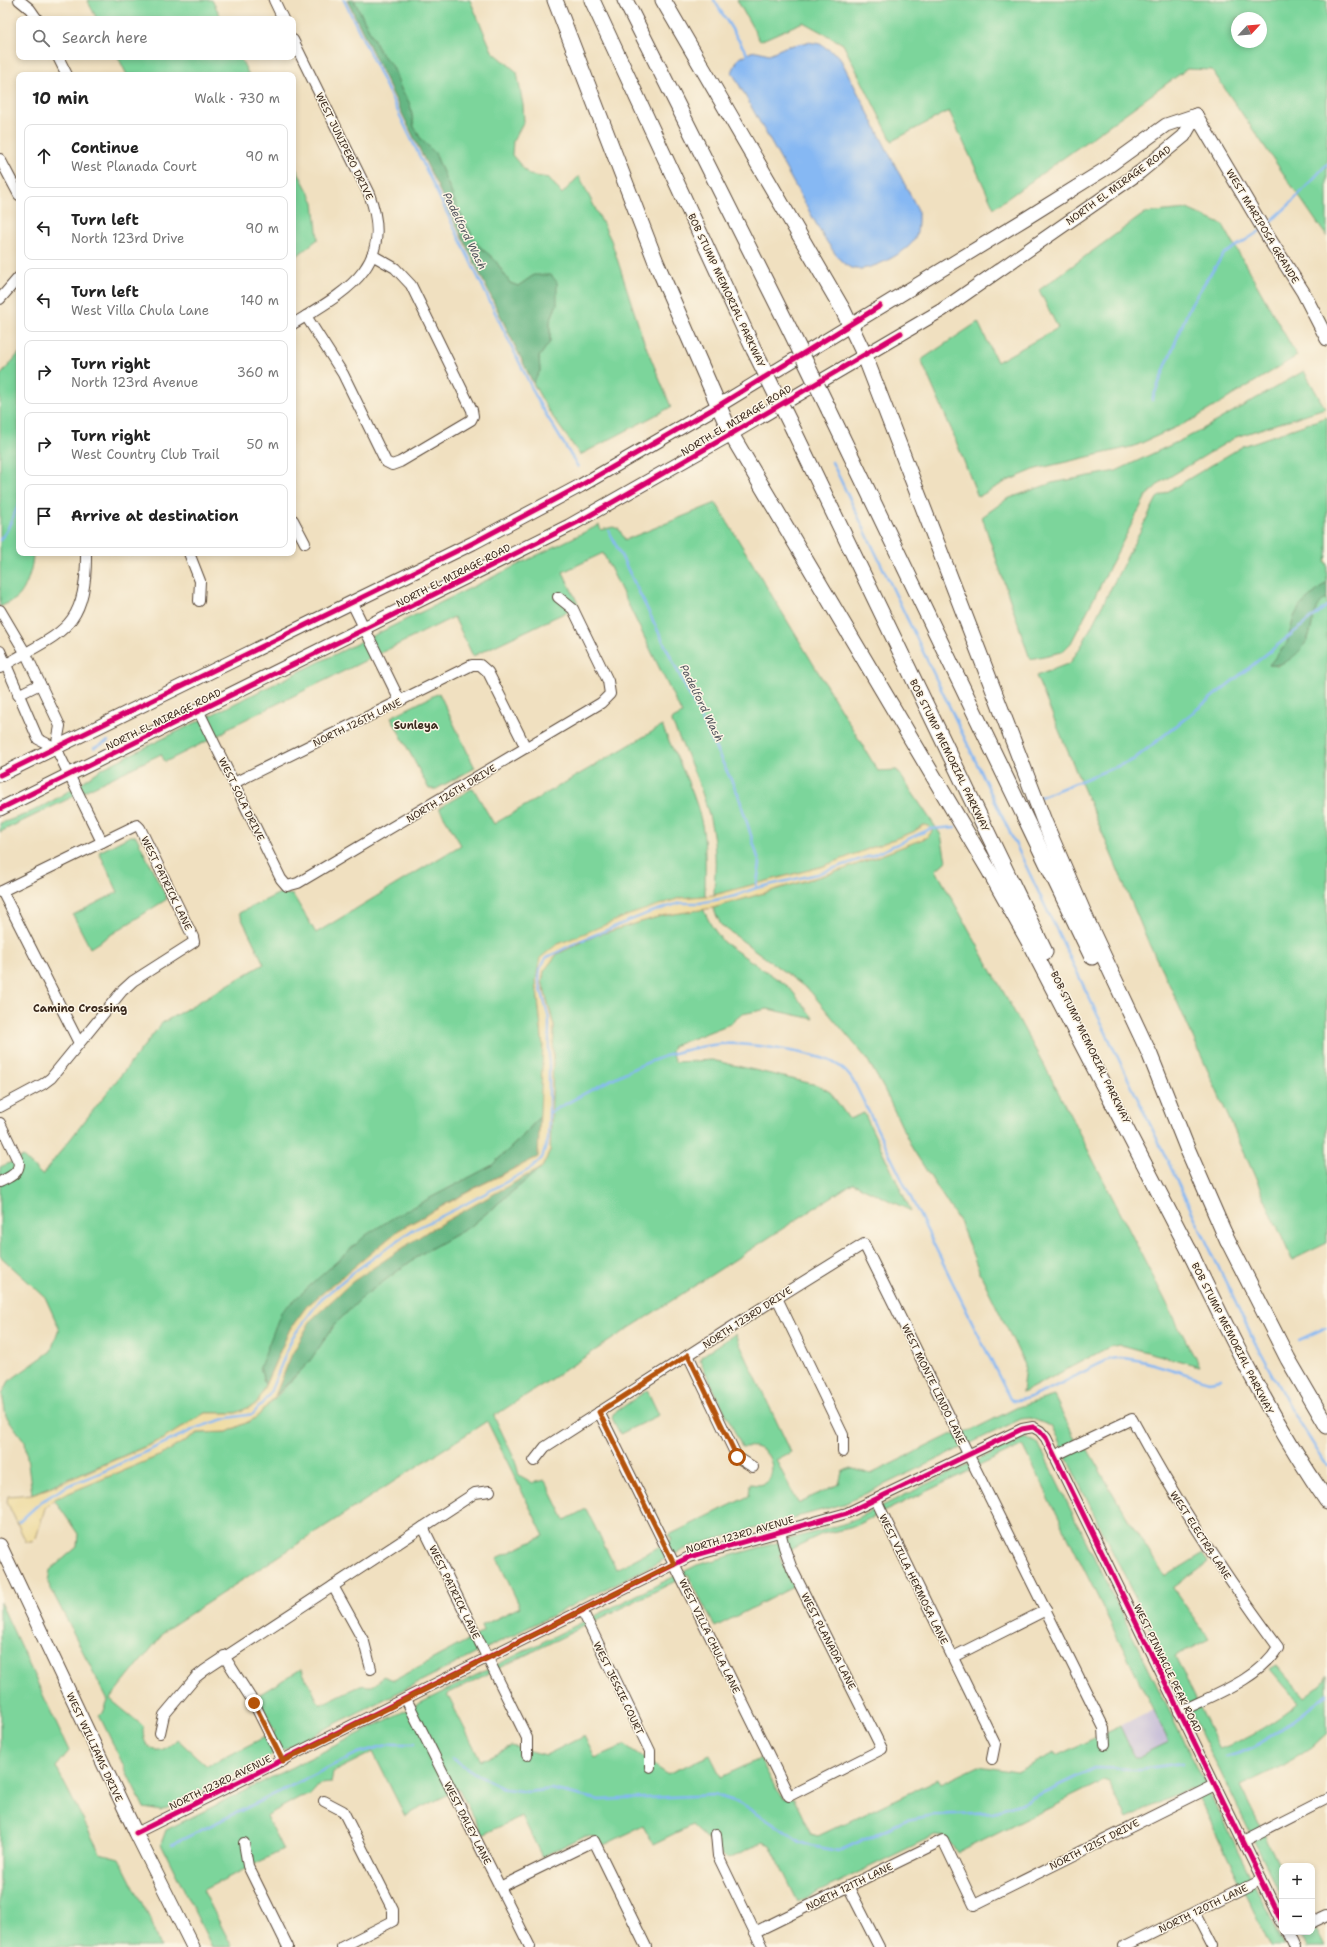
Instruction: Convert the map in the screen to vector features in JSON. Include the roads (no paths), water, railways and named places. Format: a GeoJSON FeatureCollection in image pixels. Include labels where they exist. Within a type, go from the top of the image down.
{"type":"FeatureCollection","features":[{"type":"Feature","properties":{"kind":"highway"},"geometry":{"type":"LineString","coordinates":[[555,0],[656,262],[731,434],[876,682],[970,837],[1028,940],[1193,1258]]}},
{"type":"Feature","properties":{"kind":"highway","name":"BOB STUMP MEMORIAL PARKWAY"},"geometry":{"type":"LineString","coordinates":[[592,0],[754,350],[1239,1354],[1294,1451],[1327,1501]]}},
{"type":"Feature","properties":{"kind":"highway"},"geometry":{"type":"LineString","coordinates":[[625,0],[789,328],[1011,787],[1037,824],[1228,1242],[1288,1359],[1327,1426]]}},
{"type":"Feature","properties":{"kind":"highway"},"geometry":{"type":"LineString","coordinates":[[663,0],[850,324],[864,354],[1028,781],[1037,824]]}},
{"type":"Feature","properties":{"kind":"main road","name":"NORTH EL MIRAGE ROAD"},"geometry":{"type":"LineString","coordinates":[[0,776],[473,543],[574,489],[718,406],[1105,169],[1166,125],[1196,116]]}},
{"type":"Feature","properties":{"kind":"main road","name":"NORTH EL MIRAGE ROAD"},"geometry":{"type":"LineString","coordinates":[[0,810],[580,521],[731,434],[864,354],[942,310],[1140,172],[1184,136],[1196,116]]}},
{"type":"Feature","properties":{"kind":"main road","name":"WEST MARIPOSA GRANDE"},"geometry":{"type":"LineString","coordinates":[[1196,116],[1303,292],[1327,339]]}},
{"type":"Feature","properties":{"kind":"main road","name":"WEST WILLIAMS DRIVE"},"geometry":{"type":"LineString","coordinates":[[0,1545],[136,1833],[193,1947]]}},
{"type":"Feature","properties":{"kind":"street"},"geometry":{"type":"LineString","coordinates":[[19,0],[30,9],[35,16]]}},
{"type":"Feature","properties":{"kind":"street"},"geometry":{"type":"LineString","coordinates":[[274,0],[282,16]]}},
{"type":"Feature","properties":{"kind":"street","name":"WEST JUNIPERO DRIVE"},"geometry":{"type":"LineString","coordinates":[[296,46],[372,203],[377,231],[372,255],[360,277],[350,287],[296,322]]}},
{"type":"Feature","properties":{"kind":"street"},"geometry":{"type":"LineString","coordinates":[[60,60],[66,72]]}},
{"type":"Feature","properties":{"kind":"street"},"geometry":{"type":"LineString","coordinates":[[0,159],[16,188]]}},
{"type":"Feature","properties":{"kind":"street"},"geometry":{"type":"LineString","coordinates":[[306,316],[342,374],[386,462],[392,465],[471,420],[473,416],[472,410],[411,284],[395,268],[372,255]]}},
{"type":"Feature","properties":{"kind":"street"},"geometry":{"type":"LineString","coordinates":[[0,299],[16,280]]}},
{"type":"Feature","properties":{"kind":"street"},"geometry":{"type":"LineString","coordinates":[[296,526],[305,543]]}},
{"type":"Feature","properties":{"kind":"street"},"geometry":{"type":"LineString","coordinates":[[6,664],[26,654],[63,630],[77,611],[85,589],[86,556]]}},
{"type":"Feature","properties":{"kind":"street"},"geometry":{"type":"LineString","coordinates":[[190,556],[200,581],[198,601]]}},
{"type":"Feature","properties":{"kind":"street","name":"NORTH 126TH DRIVE"},"geometry":{"type":"LineString","coordinates":[[287,886],[305,880],[601,704],[610,694],[608,681],[573,609],[558,597]]}},
{"type":"Feature","properties":{"kind":"street"},"geometry":{"type":"LineString","coordinates":[[352,603],[400,701]]}},
{"type":"Feature","properties":{"kind":"street"},"geometry":{"type":"LineString","coordinates":[[0,610],[26,654],[60,726],[56,748],[102,842],[1,891],[79,1043],[48,1081],[0,1107]]}},
{"type":"Feature","properties":{"kind":"street"},"geometry":{"type":"LineString","coordinates":[[0,651],[38,739],[56,748]]}},
{"type":"Feature","properties":{"kind":"street","name":"NORTH 126TH LANE"},"geometry":{"type":"LineString","coordinates":[[234,783],[472,665],[480,665],[488,672],[526,748]]}},
{"type":"Feature","properties":{"kind":"street"},"geometry":{"type":"LineString","coordinates":[[18,695],[40,684]]}},
{"type":"Feature","properties":{"kind":"street","name":"WEST SOLA DRIVE"},"geometry":{"type":"LineString","coordinates":[[199,712],[281,879],[287,886]]}},
{"type":"Feature","properties":{"kind":"street","name":"WEST PATRICK LANE"},"geometry":{"type":"LineString","coordinates":[[79,1043],[128,985],[194,942],[193,937],[144,835],[136,825],[102,842]]}},
{"type":"Feature","properties":{"kind":"street"},"geometry":{"type":"LineString","coordinates":[[0,1123],[19,1163],[19,1169],[0,1182]]}},
{"type":"Feature","properties":{"kind":"street","name":"NORTH 123RD DRIVE"},"geometry":{"type":"LineString","coordinates":[[534,1461],[545,1447],[864,1244]]}},
{"type":"Feature","properties":{"kind":"street","name":"WEST MONTE LINDO LANE"},"geometry":{"type":"LineString","coordinates":[[864,1244],[1104,1728],[1105,1744]]}},
{"type":"Feature","properties":{"kind":"street"},"geometry":{"type":"LineString","coordinates":[[777,1298],[843,1435],[843,1452]]}},
{"type":"Feature","properties":{"kind":"street"},"geometry":{"type":"LineString","coordinates":[[688,1355],[737,1457],[753,1467]]}},
{"type":"Feature","properties":{"kind":"street","name":"WEST VILLA CHULA LANE"},"geometry":{"type":"LineString","coordinates":[[599,1412],[790,1796]]}},
{"type":"Feature","properties":{"kind":"street","name":"WEST ELECTRA LANE"},"geometry":{"type":"LineString","coordinates":[[1054,1456],[1132,1419],[1204,1544],[1278,1647],[1272,1658],[1250,1676],[1179,1712]]}},
{"type":"Feature","properties":{"kind":"street","name":"NORTH 123RD AVENUE"},"geometry":{"type":"LineString","coordinates":[[136,1833],[283,1761],[674,1564],[702,1552],[847,1513],[1022,1429],[1033,1427]]}},
{"type":"Feature","properties":{"kind":"street","name":"WEST PINNACLE PEAK ROAD"},"geometry":{"type":"LineString","coordinates":[[1033,1427],[1040,1431],[1046,1438],[1279,1916]]}},
{"type":"Feature","properties":{"kind":"street"},"geometry":{"type":"LineString","coordinates":[[160,1733],[164,1715],[168,1710],[196,1677],[224,1656],[334,1586],[475,1493],[490,1491]]}},
{"type":"Feature","properties":{"kind":"street","name":"WEST VILLA HERMOSA LANE"},"geometry":{"type":"LineString","coordinates":[[876,1500],[994,1744],[992,1759]]}},
{"type":"Feature","properties":{"kind":"street","name":"WEST PATRICK LANE"},"geometry":{"type":"LineString","coordinates":[[423,1527],[527,1738],[527,1755]]}},
{"type":"Feature","properties":{"kind":"street","name":"WEST PLANADA LANE"},"geometry":{"type":"LineString","coordinates":[[780,1531],[792,1569],[882,1749],[790,1796]]}},
{"type":"Feature","properties":{"kind":"street"},"geometry":{"type":"LineString","coordinates":[[334,1586],[364,1642],[371,1669]]}},
{"type":"Feature","properties":{"kind":"street","name":"WEST JESSIE COURT"},"geometry":{"type":"LineString","coordinates":[[582,1610],[650,1751],[650,1767]]}},
{"type":"Feature","properties":{"kind":"street"},"geometry":{"type":"LineString","coordinates":[[953,1657],[1046,1610]]}},
{"type":"Feature","properties":{"kind":"street"},"geometry":{"type":"LineString","coordinates":[[224,1656],[254,1703],[283,1761]]}},
{"type":"Feature","properties":{"kind":"street","name":"WEST DALEY LANE"},"geometry":{"type":"LineString","coordinates":[[406,1699],[530,1947]]}},
{"type":"Feature","properties":{"kind":"street","name":"NORTH 121ST DRIVE"},"geometry":{"type":"LineString","coordinates":[[943,1840],[974,1905],[1214,1784]]}},
{"type":"Feature","properties":{"kind":"street"},"geometry":{"type":"LineString","coordinates":[[1243,1841],[1327,1798]]}},
{"type":"Feature","properties":{"kind":"street"},"geometry":{"type":"LineString","coordinates":[[324,1801],[343,1811],[393,1910],[393,1921],[342,1947]]}},
{"type":"Feature","properties":{"kind":"street"},"geometry":{"type":"LineString","coordinates":[[716,1834],[718,1856],[762,1947]]}},
{"type":"Feature","properties":{"kind":"street","name":"NORTH 121TH LANE"},"geometry":{"type":"LineString","coordinates":[[755,1932],[943,1840]]}},
{"type":"Feature","properties":{"kind":"street"},"geometry":{"type":"LineString","coordinates":[[500,1888],[594,1841],[646,1947]]}},
{"type":"Feature","properties":{"kind":"street"},"geometry":{"type":"LineString","coordinates":[[244,1843],[248,1866],[288,1947]]}},
{"type":"Feature","properties":{"kind":"street","name":"NORTH 120TH LANE"},"geometry":{"type":"LineString","coordinates":[[1124,1947],[1261,1879]]}},
{"type":"Feature","properties":{"kind":"street"},"geometry":{"type":"LineString","coordinates":[[848,1886],[879,1947]]}},
{"type":"Feature","properties":{"kind":"street"},"geometry":{"type":"LineString","coordinates":[[1195,1912],[1212,1947]]}},
{"type":"Feature","properties":{"kind":"street"},"geometry":{"type":"LineString","coordinates":[[1315,1921],[1327,1915]]}},
{"type":"Feature","properties":{"kind":"street"},"geometry":{"type":"LineString","coordinates":[[1290,1935],[1294,1947]]}},
{"type":"Feature","properties":{"kind":"water"},"geometry":{"type":"Polygon","coordinates":[[[808,42],[820,44],[839,56],[918,210],[917,232],[912,243],[892,258],[874,266],[857,269],[851,268],[839,259],[824,238],[732,72],[738,59],[751,52],[757,51],[769,54],[785,47],[808,42]]]}},
{"type":"Feature","properties":{"kind":"waterway","name":"Padelford Wash"},"geometry":{"type":"LineString","coordinates":[[344,0],[539,403],[578,467]]}},
{"type":"Feature","properties":{"kind":"waterway"},"geometry":{"type":"LineString","coordinates":[[714,0],[749,57]]}},
{"type":"Feature","properties":{"kind":"waterway"},"geometry":{"type":"LineString","coordinates":[[1266,226],[1291,203],[1327,164]]}},
{"type":"Feature","properties":{"kind":"waterway"},"geometry":{"type":"LineString","coordinates":[[1152,400],[1190,306],[1207,279],[1224,254],[1260,231]]}},
{"type":"Feature","properties":{"kind":"waterway"},"geometry":{"type":"LineString","coordinates":[[832,462],[1255,1343],[1291,1409],[1327,1466]]}},
{"type":"Feature","properties":{"kind":"waterway"},"geometry":{"type":"LineString","coordinates":[[0,540],[6,532],[16,510]]}},
{"type":"Feature","properties":{"kind":"waterway","name":"Padelford Wash"},"geometry":{"type":"LineString","coordinates":[[609,531],[738,794],[760,864],[756,888]]}},
{"type":"Feature","properties":{"kind":"waterway"},"geometry":{"type":"LineString","coordinates":[[1040,797],[1133,760],[1327,606]]}},
{"type":"Feature","properties":{"kind":"waterway"},"geometry":{"type":"LineString","coordinates":[[94,748],[108,741]]}},
{"type":"Feature","properties":{"kind":"waterway"},"geometry":{"type":"LineString","coordinates":[[19,1522],[42,1501],[67,1486],[100,1473],[199,1427],[228,1418],[253,1414],[269,1395],[292,1338],[320,1300],[351,1274],[411,1231],[460,1207],[532,1168],[542,1158],[548,1140],[549,1019],[539,981],[540,969],[546,958],[575,943],[648,913],[680,903],[700,903],[735,896],[756,888],[817,874],[873,855],[930,829],[956,827]]}},
{"type":"Feature","properties":{"kind":"waterway"},"geometry":{"type":"LineString","coordinates":[[549,1113],[632,1070],[674,1053],[697,1047],[720,1044],[769,1047],[814,1056],[830,1061],[844,1070],[855,1084],[1010,1399],[1018,1400],[1044,1392],[1102,1363],[1111,1359],[1120,1358],[1145,1362],[1209,1381],[1221,1379]]}},
{"type":"Feature","properties":{"kind":"waterway"},"geometry":{"type":"LineString","coordinates":[[1299,1340],[1327,1327]]}},
{"type":"Feature","properties":{"kind":"waterway"},"geometry":{"type":"LineString","coordinates":[[1226,1757],[1254,1747],[1279,1731],[1327,1695]]}},
{"type":"Feature","properties":{"kind":"waterway"},"geometry":{"type":"LineString","coordinates":[[173,1844],[358,1753],[391,1744],[414,1744]]}},
{"type":"Feature","properties":{"kind":"waterway"},"geometry":{"type":"LineString","coordinates":[[452,1758],[479,1776],[506,1789],[529,1792],[551,1789],[599,1800],[715,1795],[734,1801],[753,1811],[800,1842],[810,1846],[839,1851],[906,1820],[935,1815],[994,1812],[1019,1804],[1095,1768],[1140,1769],[1183,1763]]}},
{"type":"Feature","properties":{"kind":"district","name":"Sunleya"},"geometry":{"type":"Point","coordinates":[416,725]}},
{"type":"Feature","properties":{"kind":"district","name":"Camino Crossing"},"geometry":{"type":"Point","coordinates":[80,1008]}}]}
